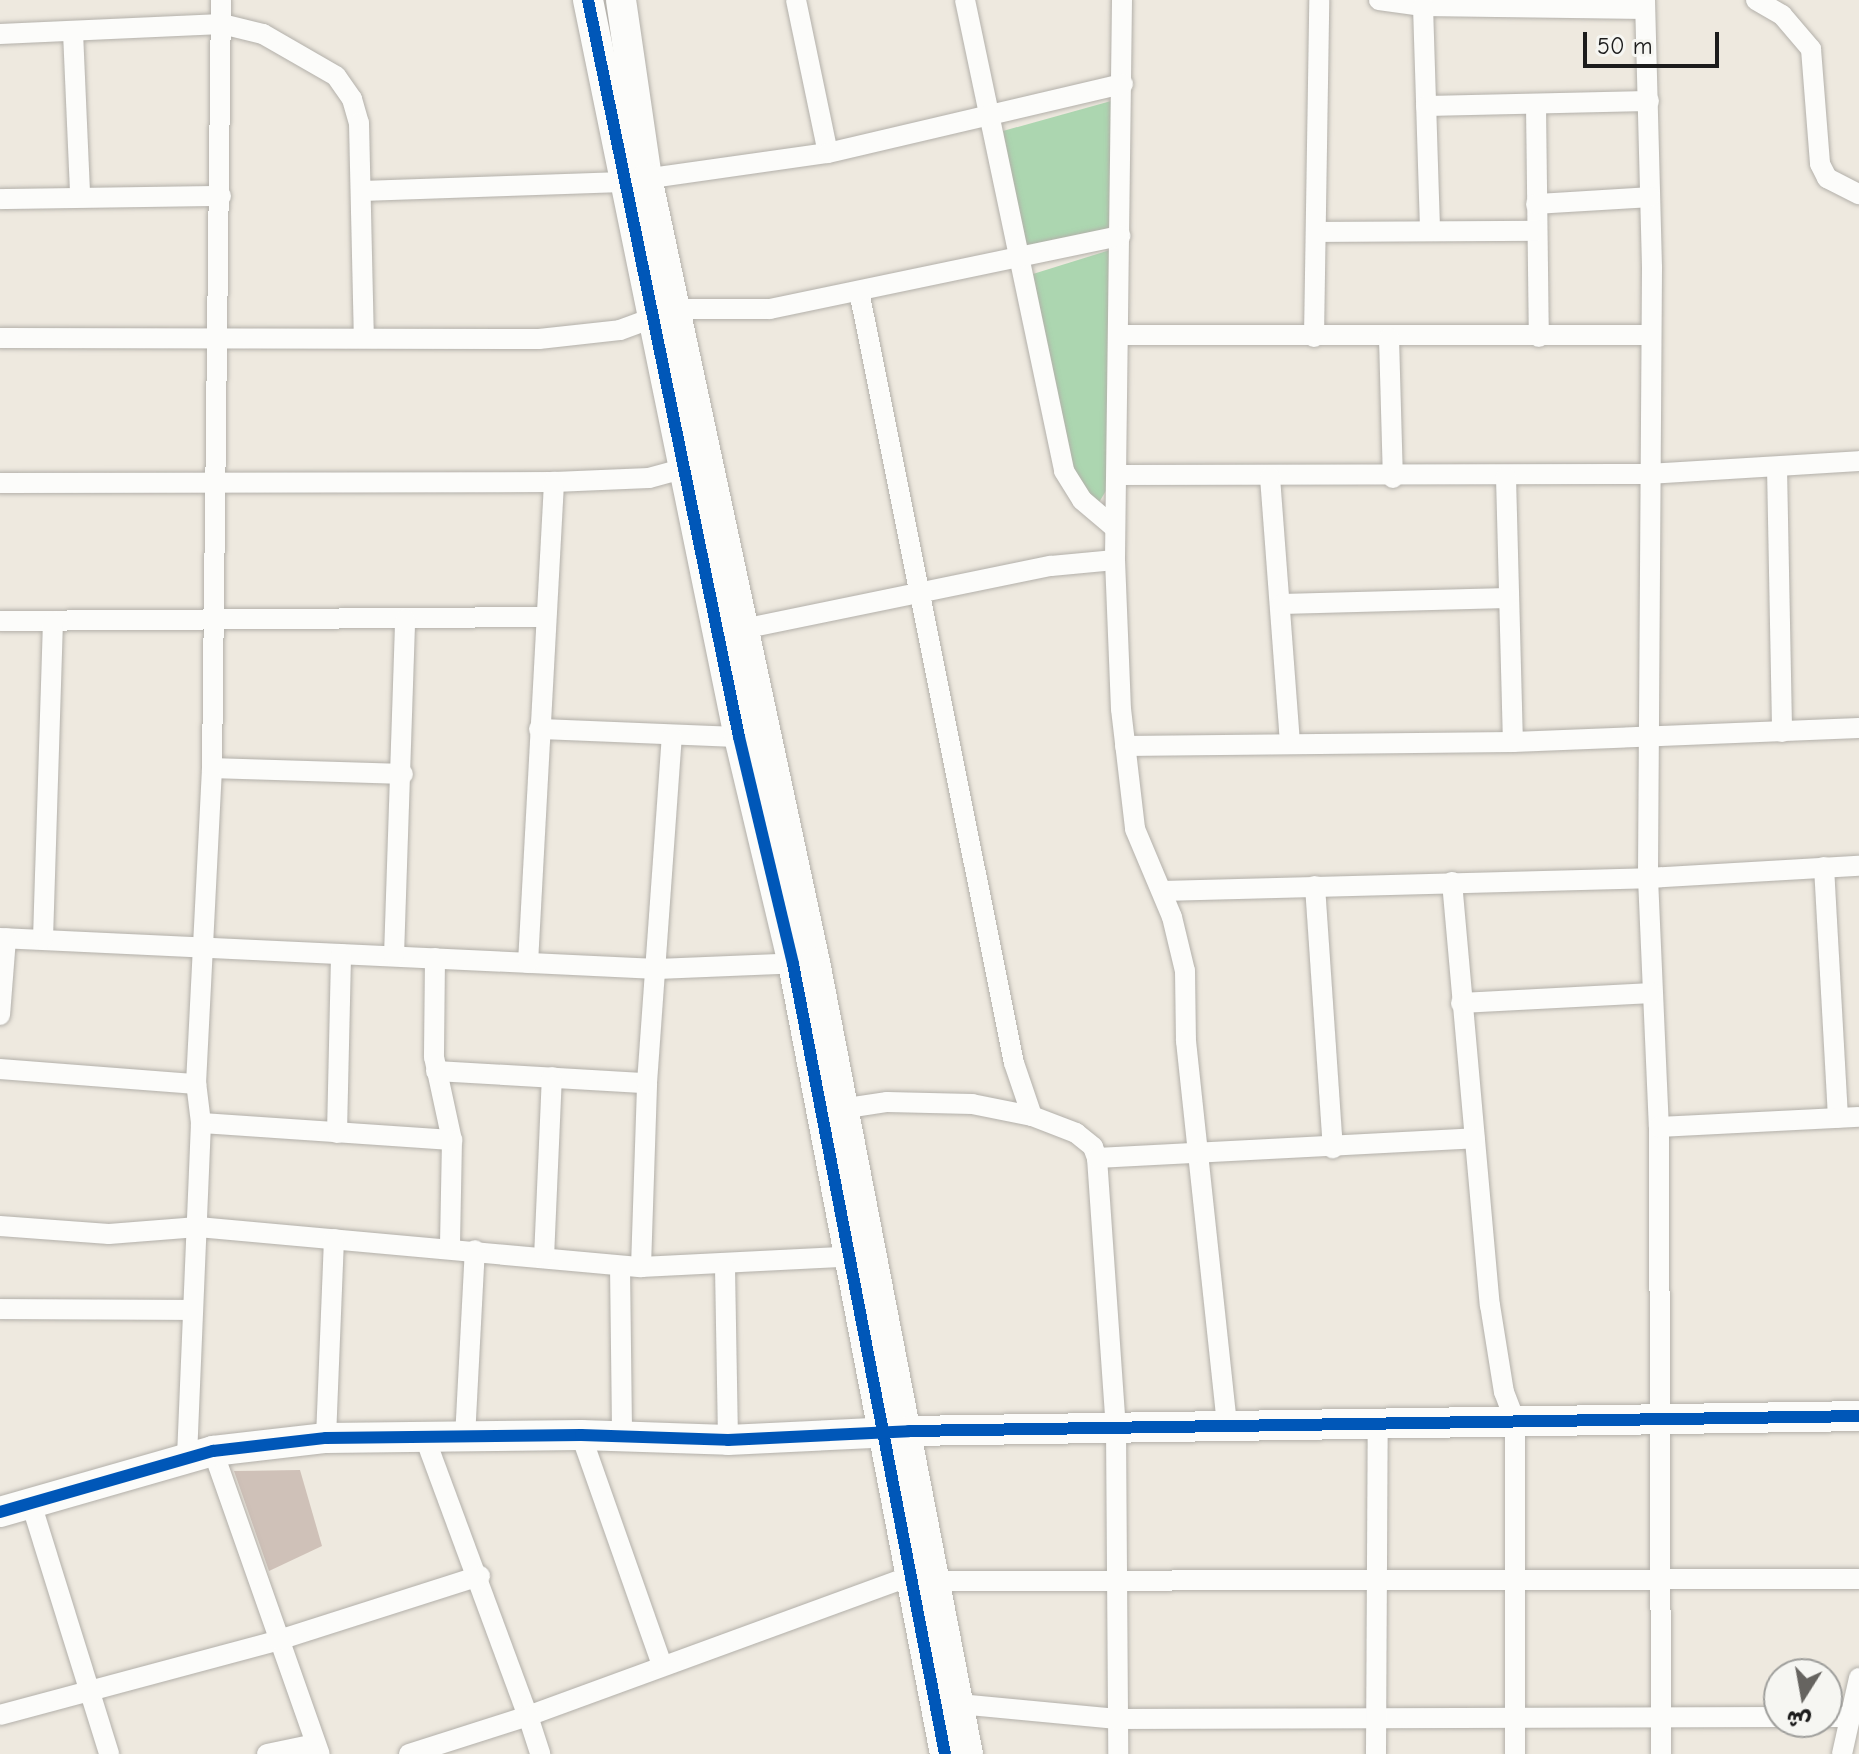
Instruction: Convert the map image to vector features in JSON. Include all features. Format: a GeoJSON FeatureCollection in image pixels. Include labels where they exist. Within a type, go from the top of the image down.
{"type":"FeatureCollection","features":[{"type":"Feature","properties":{"kind":"street"},"geometry":{"type":"LineString","coordinates":[[221,0],[212,768],[206,950],[196,1084],[201,1123],[193,1310],[200,1454],[279,1640],[317,1749],[267,1754]]}},
{"type":"Feature","properties":{"kind":"street"},"geometry":{"type":"LineString","coordinates":[[588,0],[635,180],[665,312],[730,631],[804,963],[925,1578],[937,1649],[945,1754]]}},
{"type":"Feature","properties":{"kind":"street"},"geometry":{"type":"LineString","coordinates":[[621,0],[635,180]]}},
{"type":"Feature","properties":{"kind":"street"},"geometry":{"type":"LineString","coordinates":[[796,0],[828,153]]}},
{"type":"Feature","properties":{"kind":"street"},"geometry":{"type":"LineString","coordinates":[[965,0],[1023,259],[1064,471],[1082,500],[1115,528]]}},
{"type":"Feature","properties":{"kind":"street"},"geometry":{"type":"LineString","coordinates":[[1122,0],[1115,560],[1125,746],[1135,829],[1180,941],[1186,1041],[1202,1155],[1227,1426]]}},
{"type":"Feature","properties":{"kind":"street"},"geometry":{"type":"LineString","coordinates":[[1314,337],[1319,0]]}},
{"type":"Feature","properties":{"kind":"street"},"geometry":{"type":"LineString","coordinates":[[1379,0],[1423,6],[1645,4],[1651,335],[1648,878],[1659,1127],[1661,1754]]}},
{"type":"Feature","properties":{"kind":"street"},"geometry":{"type":"LineString","coordinates":[[1756,0],[1782,15],[1811,49],[1820,164],[1827,178],[1859,194]]}},
{"type":"Feature","properties":{"kind":"street"},"geometry":{"type":"LineString","coordinates":[[1423,6],[1430,230]]}},
{"type":"Feature","properties":{"kind":"street"},"geometry":{"type":"LineString","coordinates":[[0,34],[222,24],[263,34],[321,66],[345,88],[359,123],[364,337]]}},
{"type":"Feature","properties":{"kind":"street"},"geometry":{"type":"LineString","coordinates":[[73,32],[80,195]]}},
{"type":"Feature","properties":{"kind":"street"},"geometry":{"type":"LineString","coordinates":[[362,191],[635,180],[828,153],[991,118],[1123,84]]}},
{"type":"Feature","properties":{"kind":"street"},"geometry":{"type":"LineString","coordinates":[[1426,106],[1649,101]]}},
{"type":"Feature","properties":{"kind":"street"},"geometry":{"type":"LineString","coordinates":[[1536,105],[1539,337]]}},
{"type":"Feature","properties":{"kind":"street"},"geometry":{"type":"LineString","coordinates":[[0,199],[80,195],[221,196]]}},
{"type":"Feature","properties":{"kind":"street"},"geometry":{"type":"LineString","coordinates":[[1536,204],[1650,197]]}},
{"type":"Feature","properties":{"kind":"street"},"geometry":{"type":"LineString","coordinates":[[1317,232],[1537,231]]}},
{"type":"Feature","properties":{"kind":"street"},"geometry":{"type":"LineString","coordinates":[[0,338],[217,336],[539,339],[620,330],[665,312],[770,309],[1023,259],[1120,236]]}},
{"type":"Feature","properties":{"kind":"street"},"geometry":{"type":"LineString","coordinates":[[859,291],[1014,1063],[1032,1116]]}},
{"type":"Feature","properties":{"kind":"street"},"geometry":{"type":"LineString","coordinates":[[1120,335],[1389,338],[1651,335]]}},
{"type":"Feature","properties":{"kind":"street"},"geometry":{"type":"LineString","coordinates":[[1389,338],[1393,478]]}},
{"type":"Feature","properties":{"kind":"street"},"geometry":{"type":"LineString","coordinates":[[1118,475],[1506,477],[1648,474],[1859,461]]}},
{"type":"Feature","properties":{"kind":"street"},"geometry":{"type":"LineString","coordinates":[[0,483],[554,482],[649,478],[698,466]]}},
{"type":"Feature","properties":{"kind":"street"},"geometry":{"type":"LineString","coordinates":[[1777,467],[1782,732]]}},
{"type":"Feature","properties":{"kind":"street"},"geometry":{"type":"LineString","coordinates":[[1270,477],[1282,604],[1290,743]]}},
{"type":"Feature","properties":{"kind":"street"},"geometry":{"type":"LineString","coordinates":[[1506,477],[1513,742]]}},
{"type":"Feature","properties":{"kind":"street"},"geometry":{"type":"LineString","coordinates":[[528,963],[544,617],[554,482]]}},
{"type":"Feature","properties":{"kind":"street"},"geometry":{"type":"LineString","coordinates":[[730,631],[1051,566],[1115,560]]}},
{"type":"Feature","properties":{"kind":"street"},"geometry":{"type":"LineString","coordinates":[[1282,604],[1507,598]]}},
{"type":"Feature","properties":{"kind":"street"},"geometry":{"type":"LineString","coordinates":[[0,621],[544,617]]}},
{"type":"Feature","properties":{"kind":"street"},"geometry":{"type":"LineString","coordinates":[[394,956],[403,774],[405,619]]}},
{"type":"Feature","properties":{"kind":"street"},"geometry":{"type":"LineString","coordinates":[[43,939],[53,621]]}},
{"type":"Feature","properties":{"kind":"street"},"geometry":{"type":"LineString","coordinates":[[730,631],[739,737],[804,963]]}},
{"type":"Feature","properties":{"kind":"street"},"geometry":{"type":"LineString","coordinates":[[1125,746],[1513,742],[1859,728]]}},
{"type":"Feature","properties":{"kind":"street"},"geometry":{"type":"LineString","coordinates":[[539,729],[672,737],[739,737]]}},
{"type":"Feature","properties":{"kind":"street"},"geometry":{"type":"LineString","coordinates":[[622,1436],[630,1266],[657,969],[672,737]]}},
{"type":"Feature","properties":{"kind":"street"},"geometry":{"type":"LineString","coordinates":[[212,768],[403,774]]}},
{"type":"Feature","properties":{"kind":"street"},"geometry":{"type":"LineString","coordinates":[[1162,891],[1648,878],[1859,866]]}},
{"type":"Feature","properties":{"kind":"street"},"geometry":{"type":"LineString","coordinates":[[1824,867],[1838,1118]]}},
{"type":"Feature","properties":{"kind":"street"},"geometry":{"type":"LineString","coordinates":[[1452,882],[1490,1305],[1504,1392],[1515,1421],[1515,1754]]}},
{"type":"Feature","properties":{"kind":"street"},"geometry":{"type":"LineString","coordinates":[[1315,886],[1333,1148]]}},
{"type":"Feature","properties":{"kind":"street"},"geometry":{"type":"LineString","coordinates":[[0,1015],[3,938],[657,969],[804,963]]}},
{"type":"Feature","properties":{"kind":"street"},"geometry":{"type":"LineString","coordinates":[[337,1133],[341,954]]}},
{"type":"Feature","properties":{"kind":"street"},"geometry":{"type":"LineString","coordinates":[[435,958],[436,1071],[452,1140],[450,1248]]}},
{"type":"Feature","properties":{"kind":"street"},"geometry":{"type":"LineString","coordinates":[[1461,1003],[1652,993]]}},
{"type":"Feature","properties":{"kind":"street"},"geometry":{"type":"LineString","coordinates":[[0,1069],[196,1084]]}},
{"type":"Feature","properties":{"kind":"street"},"geometry":{"type":"LineString","coordinates":[[436,1071],[647,1083]]}},
{"type":"Feature","properties":{"kind":"street"},"geometry":{"type":"LineString","coordinates":[[544,1258],[552,1077]]}},
{"type":"Feature","properties":{"kind":"street"},"geometry":{"type":"LineString","coordinates":[[832,1110],[887,1102],[972,1104],[1032,1116],[1076,1133],[1097,1158],[1116,1428],[1118,1754]]}},
{"type":"Feature","properties":{"kind":"street"},"geometry":{"type":"LineString","coordinates":[[1659,1127],[1859,1117]]}},
{"type":"Feature","properties":{"kind":"street"},"geometry":{"type":"LineString","coordinates":[[201,1123],[452,1140]]}},
{"type":"Feature","properties":{"kind":"street"},"geometry":{"type":"LineString","coordinates":[[1097,1158],[1202,1155],[1474,1138]]}},
{"type":"Feature","properties":{"kind":"street"},"geometry":{"type":"LineString","coordinates":[[0,1226],[109,1234],[198,1227],[630,1266],[725,1267],[860,1256]]}},
{"type":"Feature","properties":{"kind":"street"},"geometry":{"type":"LineString","coordinates":[[326,1438],[334,1239]]}},
{"type":"Feature","properties":{"kind":"street"},"geometry":{"type":"LineString","coordinates":[[465,1438],[475,1250]]}},
{"type":"Feature","properties":{"kind":"street"},"geometry":{"type":"LineString","coordinates":[[725,1267],[728,1440]]}},
{"type":"Feature","properties":{"kind":"street"},"geometry":{"type":"LineString","coordinates":[[0,1309],[193,1310]]}},
{"type":"Feature","properties":{"kind":"street"},"geometry":{"type":"LineString","coordinates":[[0,1512],[200,1454],[326,1438],[581,1435],[728,1440],[1116,1428],[1859,1416]]}},
{"type":"Feature","properties":{"kind":"street"},"geometry":{"type":"LineString","coordinates":[[1376,1754],[1378,1424]]}},
{"type":"Feature","properties":{"kind":"street"},"geometry":{"type":"LineString","coordinates":[[581,1435],[662,1665]]}},
{"type":"Feature","properties":{"kind":"street"},"geometry":{"type":"LineString","coordinates":[[425,1438],[480,1576],[540,1754]]}},
{"type":"Feature","properties":{"kind":"street"},"geometry":{"type":"LineString","coordinates":[[31,1503],[109,1754]]}},
{"type":"Feature","properties":{"kind":"street"},"geometry":{"type":"LineString","coordinates":[[0,1715],[279,1640],[480,1576]]}},
{"type":"Feature","properties":{"kind":"street"},"geometry":{"type":"LineString","coordinates":[[409,1754],[528,1716],[662,1665],[925,1578],[1376,1583],[1515,1578],[1859,1579]]}},
{"type":"Feature","properties":{"kind":"street"},"geometry":{"type":"LineString","coordinates":[[937,1649],[959,1704],[968,1754]]}},
{"type":"Feature","properties":{"kind":"street"},"geometry":{"type":"LineString","coordinates":[[1842,1754],[1859,1678]]}},
{"type":"Feature","properties":{"kind":"street"},"geometry":{"type":"LineString","coordinates":[[959,1704],[1117,1719],[1763,1717]]}},
{"type":"Feature","properties":{"kind":"street"},"geometry":{"type":"LineString","coordinates":[[1843,1717],[1850,1717]]}},
{"type":"Feature","properties":{"kind":"green space"},"geometry":{"type":"Polygon","coordinates":[[[1111,101],[1110,234],[1026,254],[1003,131],[1111,101]]]}},
{"type":"Feature","properties":{"kind":"green space"},"geometry":{"type":"Polygon","coordinates":[[[1110,250],[1107,489],[1098,504],[1080,490],[1068,459],[1033,274],[1110,250]]]}},
{"type":"Feature","properties":{"kind":"building"},"geometry":{"type":"Polygon","coordinates":[[[300,1470],[322,1546],[269,1571],[234,1471],[300,1470]]]}},
{"type":"Feature","properties":{"kind":"cycle path"},"geometry":{"type":"LineString","coordinates":[[588,0],[739,737],[793,964],[945,1754]]}},
{"type":"Feature","properties":{"kind":"cycle path"},"geometry":{"type":"LineString","coordinates":[[0,1512],[213,1451],[326,1438],[581,1435],[728,1440],[909,1431],[1859,1416]]}}]}
